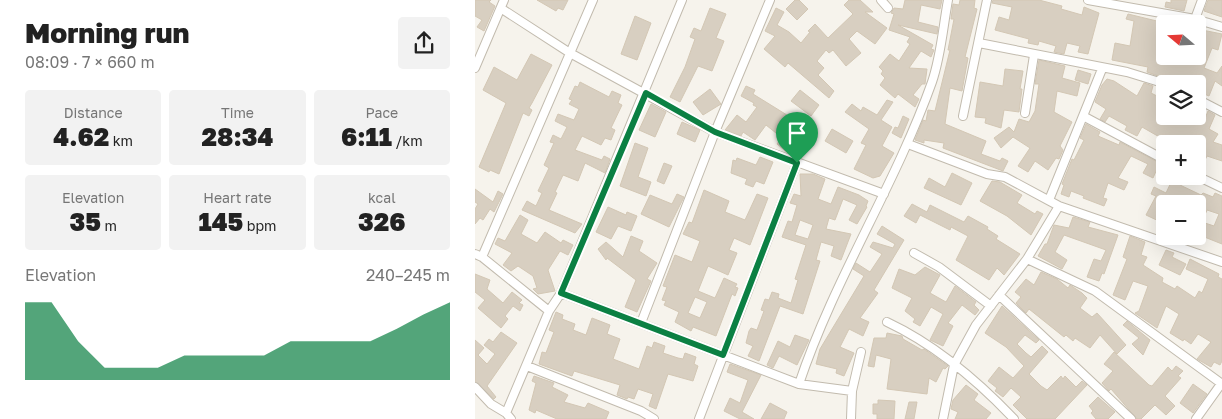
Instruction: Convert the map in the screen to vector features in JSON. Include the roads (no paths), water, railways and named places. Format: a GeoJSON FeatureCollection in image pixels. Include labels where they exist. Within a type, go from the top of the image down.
{"type":"FeatureCollection","features":[{"type":"Feature","properties":{"kind":"street"},"geometry":{"type":"LineString","coordinates":[[475,68],[502,9],[504,0]]}},
{"type":"Feature","properties":{"kind":"street"},"geometry":{"type":"LineString","coordinates":[[549,311],[479,255],[593,0]]}},
{"type":"Feature","properties":{"kind":"street"},"geometry":{"type":"LineString","coordinates":[[475,387],[491,404],[508,416],[549,311],[561,293],[646,93],[682,0]]}},
{"type":"Feature","properties":{"kind":"street"},"geometry":{"type":"LineString","coordinates":[[641,323],[715,132],[770,0]]}},
{"type":"Feature","properties":{"kind":"street"},"geometry":{"type":"LineString","coordinates":[[881,0],[888,8]]}},
{"type":"Feature","properties":{"kind":"street"},"geometry":{"type":"LineString","coordinates":[[799,384],[833,297],[908,144],[933,79],[948,0]]}},
{"type":"Feature","properties":{"kind":"street"},"geometry":{"type":"LineString","coordinates":[[963,116],[987,0]]}},
{"type":"Feature","properties":{"kind":"street"},"geometry":{"type":"LineString","coordinates":[[1088,0],[1130,4],[1178,15]]}},
{"type":"Feature","properties":{"kind":"street"},"geometry":{"type":"LineString","coordinates":[[1196,15],[1202,0]]}},
{"type":"Feature","properties":{"kind":"street"},"geometry":{"type":"LineString","coordinates":[[502,9],[570,53],[715,132],[884,194]]}},
{"type":"Feature","properties":{"kind":"street"},"geometry":{"type":"LineString","coordinates":[[1206,22],[1222,27]]}},
{"type":"Feature","properties":{"kind":"street"},"geometry":{"type":"LineString","coordinates":[[979,43],[1103,69],[1127,72],[1156,81]]}},
{"type":"Feature","properties":{"kind":"street"},"geometry":{"type":"LineString","coordinates":[[1025,112],[1035,55]]}},
{"type":"Feature","properties":{"kind":"street"},"geometry":{"type":"LineString","coordinates":[[1049,200],[1103,69]]}},
{"type":"Feature","properties":{"kind":"street"},"geometry":{"type":"LineString","coordinates":[[1206,104],[1222,112]]}},
{"type":"Feature","properties":{"kind":"street"},"geometry":{"type":"LineString","coordinates":[[1083,116],[1156,155]]}},
{"type":"Feature","properties":{"kind":"street"},"geometry":{"type":"LineString","coordinates":[[908,144],[987,174],[1005,177],[1059,206],[1222,262]]}},
{"type":"Feature","properties":{"kind":"street"},"geometry":{"type":"LineString","coordinates":[[699,419],[797,163]]}},
{"type":"Feature","properties":{"kind":"street"},"geometry":{"type":"LineString","coordinates":[[1206,180],[1222,188]]}},
{"type":"Feature","properties":{"kind":"street"},"geometry":{"type":"LineString","coordinates":[[943,419],[954,365],[977,325],[1027,259],[1059,206]]}},
{"type":"Feature","properties":{"kind":"street"},"geometry":{"type":"LineString","coordinates":[[914,254],[939,267],[991,306]]}},
{"type":"Feature","properties":{"kind":"street"},"geometry":{"type":"LineString","coordinates":[[1027,259],[1095,291],[1221,384],[1196,419]]}},
{"type":"Feature","properties":{"kind":"street"},"geometry":{"type":"LineString","coordinates":[[561,293],[799,384],[852,391]]}},
{"type":"Feature","properties":{"kind":"street"},"geometry":{"type":"LineString","coordinates":[[999,295],[1131,419]]}},
{"type":"Feature","properties":{"kind":"street"},"geometry":{"type":"LineString","coordinates":[[887,322],[925,341],[984,387],[1014,419]]}},
{"type":"Feature","properties":{"kind":"street"},"geometry":{"type":"LineString","coordinates":[[851,419],[852,391],[861,352]]}},
{"type":"Feature","properties":{"kind":"street"},"geometry":{"type":"LineString","coordinates":[[527,366],[641,411],[653,419]]}}]}
